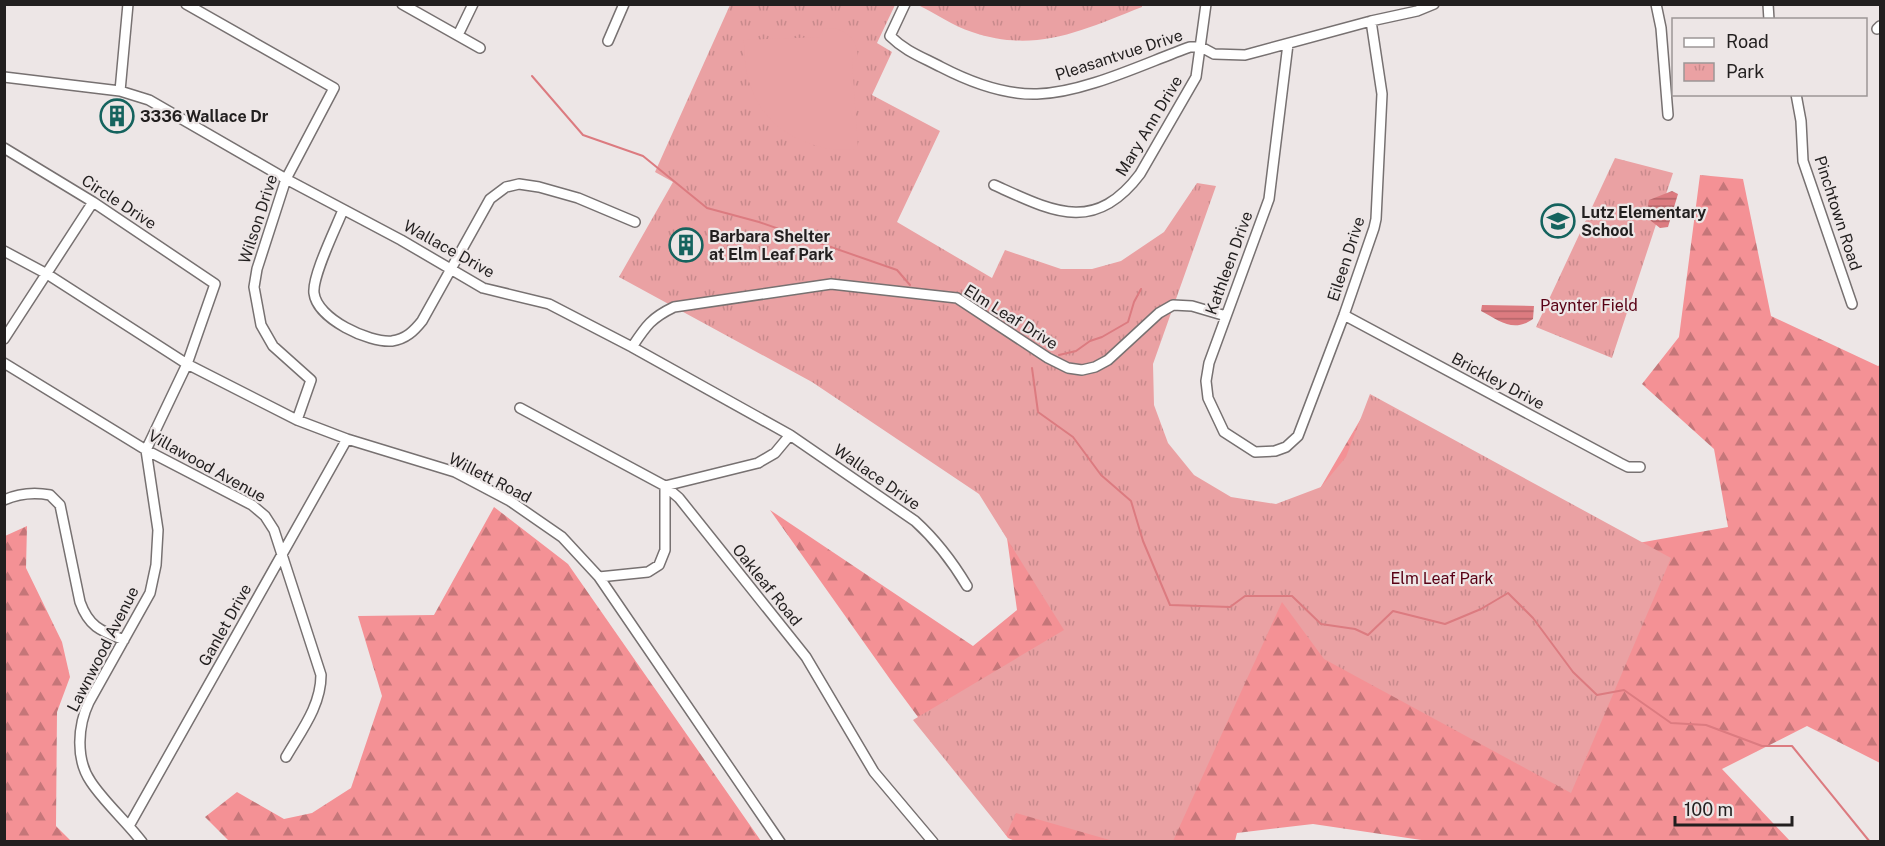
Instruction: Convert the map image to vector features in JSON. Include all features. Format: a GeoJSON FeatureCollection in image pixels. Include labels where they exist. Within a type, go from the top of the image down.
{"type":"FeatureCollection","features":[{"type":"Feature","properties":{"kind":"street"},"geometry":{"type":"LineString","coordinates":[[120,92],[128,4]]}},
{"type":"Feature","properties":{"kind":"street","name":"Wilson Drive"},"geometry":{"type":"LineString","coordinates":[[186,4],[334,88],[286,179],[257,269],[254,287],[261,325],[273,346],[311,380],[297,420]]}},
{"type":"Feature","properties":{"kind":"street"},"geometry":{"type":"LineString","coordinates":[[402,4],[480,48]]}},
{"type":"Feature","properties":{"kind":"street"},"geometry":{"type":"LineString","coordinates":[[458,35],[472,4]]}},
{"type":"Feature","properties":{"kind":"street"},"geometry":{"type":"LineString","coordinates":[[608,41],[624,4]]}},
{"type":"Feature","properties":{"kind":"street","name":"Pleasantvue Drive"},"geometry":{"type":"LineString","coordinates":[[905,4],[890,36],[901,47],[964,79],[993,88],[1037,94],[1087,84],[1190,47],[1201,47],[1214,54],[1245,55],[1417,11],[1434,4]]}},
{"type":"Feature","properties":{"kind":"street","name":"Mary Ann Drive"},"geometry":{"type":"LineString","coordinates":[[994,185],[1051,208],[1072,213],[1092,212],[1113,202],[1129,189],[1196,77],[1206,4]]}},
{"type":"Feature","properties":{"kind":"street"},"geometry":{"type":"LineString","coordinates":[[1656,4],[1661,28],[1668,115]]}},
{"type":"Feature","properties":{"kind":"street","name":"Eileen Drive"},"geometry":{"type":"LineString","coordinates":[[1275,451],[1286,447],[1298,436],[1344,315],[1376,219],[1382,94],[1371,21]]}},
{"type":"Feature","properties":{"kind":"street","name":"Kathleen Drive"},"geometry":{"type":"LineString","coordinates":[[1275,451],[1255,452],[1224,432],[1208,398],[1206,381],[1209,363],[1269,199],[1288,44]]}},
{"type":"Feature","properties":{"kind":"street","name":"Wallace Drive"},"geometry":{"type":"LineString","coordinates":[[4,77],[120,92],[149,100],[483,288],[549,304],[632,347],[790,435],[915,521],[931,535],[950,558],[967,586]]}},
{"type":"Feature","properties":{"kind":"street","name":"Pinchtown Road"},"geometry":{"type":"LineString","coordinates":[[1796,96],[1801,121],[1803,161],[1852,304]]}},
{"type":"Feature","properties":{"kind":"street","name":"Circle Drive"},"geometry":{"type":"LineString","coordinates":[[4,148],[93,202],[215,284],[187,364]]}},
{"type":"Feature","properties":{"kind":"street"},"geometry":{"type":"LineString","coordinates":[[343,210],[316,279],[314,293],[319,305],[329,317],[377,340],[394,341],[412,333],[422,321],[490,199],[506,187],[519,184],[568,195],[635,222]]}},
{"type":"Feature","properties":{"kind":"street"},"geometry":{"type":"LineString","coordinates":[[4,339],[93,202]]}},
{"type":"Feature","properties":{"kind":"street","name":"Willett Road"},"geometry":{"type":"LineString","coordinates":[[4,251],[47,274],[187,364],[297,420],[346,440],[454,472],[510,501],[562,537],[599,577],[780,842]]}},
{"type":"Feature","properties":{"kind":"street","name":"Elm Leaf Drive"},"geometry":{"type":"LineString","coordinates":[[632,347],[656,315],[674,307],[831,284],[957,298],[1048,358],[1068,368],[1082,370],[1095,367],[1108,360],[1159,313],[1173,305],[1192,306],[1226,316]]}},
{"type":"Feature","properties":{"kind":"street","name":"Brickley Drive"},"geometry":{"type":"LineString","coordinates":[[1344,315],[1620,463],[1628,467],[1640,467]]}},
{"type":"Feature","properties":{"kind":"street","name":"Villawood Avenue"},"geometry":{"type":"LineString","coordinates":[[4,363],[146,450],[252,505],[265,516],[274,530],[321,675],[321,688],[316,705],[286,757]]}},
{"type":"Feature","properties":{"kind":"street"},"geometry":{"type":"LineString","coordinates":[[146,450],[187,364]]}},
{"type":"Feature","properties":{"kind":"street","name":"Oakleaf Road"},"geometry":{"type":"LineString","coordinates":[[520,408],[665,486],[680,498],[806,657],[874,772],[933,842]]}},
{"type":"Feature","properties":{"kind":"street"},"geometry":{"type":"LineString","coordinates":[[599,577],[648,572],[659,565],[665,550],[665,486],[758,463],[775,453],[790,435]]}},
{"type":"Feature","properties":{"kind":"street","name":"Ganlet Drive"},"geometry":{"type":"LineString","coordinates":[[129,826],[346,440]]}},
{"type":"Feature","properties":{"kind":"street","name":"Lawnwood Avenue"},"geometry":{"type":"LineString","coordinates":[[142,842],[90,781],[82,758],[80,731],[85,709],[150,593],[156,566],[158,530],[146,450]]}},
{"type":"Feature","properties":{"kind":"street"},"geometry":{"type":"LineString","coordinates":[[4,500],[16,495],[34,493],[50,495],[60,505],[80,602],[85,615],[97,630],[124,640]]}},
{"type":"Feature","properties":{"kind":"green space","name":"Elm Leaf Park"},"geometry":{"type":"Polygon","coordinates":[[[730,5],[895,5],[877,43],[892,52],[872,95],[940,131],[897,222],[992,278],[1005,250],[1061,269],[1092,269],[1121,261],[1164,232],[1197,183],[1216,186],[1153,364],[1154,405],[1168,443],[1194,475],[1231,497],[1276,504],[1321,487],[1346,457],[1370,394],[1671,558],[1571,793],[1324,659],[1282,602],[1173,841],[1113,841],[1016,813],[1006,835],[913,720],[1064,630],[979,494],[812,382],[619,277],[673,182],[655,172],[730,5]]]}},
{"type":"Feature","properties":{"kind":"green space"},"geometry":{"type":"Polygon","coordinates":[[[918,5],[1142,5],[1142,7],[1079,31],[1038,40],[1017,41],[972,32],[918,5]]]}},
{"type":"Feature","properties":{"kind":"green space"},"geometry":{"type":"Polygon","coordinates":[[[834,28],[852,38],[857,52],[858,58],[852,59],[858,149],[825,148],[789,134],[774,123],[763,110],[754,96],[748,79],[744,40],[822,37],[823,29],[834,28]]]}},
{"type":"Feature","properties":{"kind":"green space","name":"Paynter Field"},"geometry":{"type":"Polygon","coordinates":[[[1615,158],[1673,173],[1612,358],[1536,327],[1615,158]]]}},
{"type":"Feature","properties":{"kind":"green space"},"geometry":{"type":"Polygon","coordinates":[[[1700,175],[1743,179],[1771,316],[1880,365],[1880,763],[1807,726],[1722,769],[1790,841],[1435,842],[1313,824],[1237,833],[1235,841],[1015,841],[1008,838],[892,682],[770,510],[973,646],[1017,610],[1007,538],[1245,517],[1315,497],[1370,403],[1627,545],[1728,527],[1714,449],[1642,384],[1679,337],[1700,175]]]}},
{"type":"Feature","properties":{"kind":"green space"},"geometry":{"type":"Polygon","coordinates":[[[494,507],[568,564],[761,841],[230,842],[205,817],[237,792],[284,819],[312,813],[351,788],[382,696],[358,616],[434,615],[494,507]]]}},
{"type":"Feature","properties":{"kind":"green space"},"geometry":{"type":"Polygon","coordinates":[[[27,526],[26,568],[62,642],[70,677],[57,712],[56,826],[71,841],[5,841],[5,536],[27,526]]]}},
{"type":"Feature","properties":{"kind":"shaded area"},"geometry":{"type":"Polygon","coordinates":[[[1672,191],[1678,194],[1668,227],[1660,228],[1646,217],[1649,200],[1672,191]]]}},
{"type":"Feature","properties":{"kind":"shaded area"},"geometry":{"type":"Polygon","coordinates":[[[1482,305],[1534,306],[1533,319],[1519,325],[1507,324],[1481,311],[1482,305]]]}},
{"type":"Feature","properties":{"kind":"waterway"},"geometry":{"type":"LineString","coordinates":[[532,76],[583,135],[643,156],[707,208],[759,222],[897,270],[910,285]]}},
{"type":"Feature","properties":{"kind":"waterway"},"geometry":{"type":"LineString","coordinates":[[1059,355],[1076,351],[1090,341],[1128,322],[1141,289]]}},
{"type":"Feature","properties":{"kind":"waterway"},"geometry":{"type":"LineString","coordinates":[[1032,368],[1038,412],[1073,437],[1101,475],[1131,501],[1143,541],[1170,605],[1230,607],[1245,596],[1292,596],[1321,624],[1355,629],[1368,635],[1393,611],[1445,624],[1481,609],[1508,593],[1533,618],[1573,672],[1597,695],[1624,690],[1671,723],[1706,725],[1762,746],[1792,746],[1870,842]]}},
{"type":"Feature","properties":{"kind":"place","name":"3336 Wallace Dr"},"geometry":{"type":"Point","coordinates":[117,116]}},
{"type":"Feature","properties":{"kind":"place","name":"Lutz Elementary School"},"geometry":{"type":"Point","coordinates":[1558,221]}},
{"type":"Feature","properties":{"kind":"place","name":"Barbara Shelter at Elm Leaf Park"},"geometry":{"type":"Point","coordinates":[686,245]}}]}
